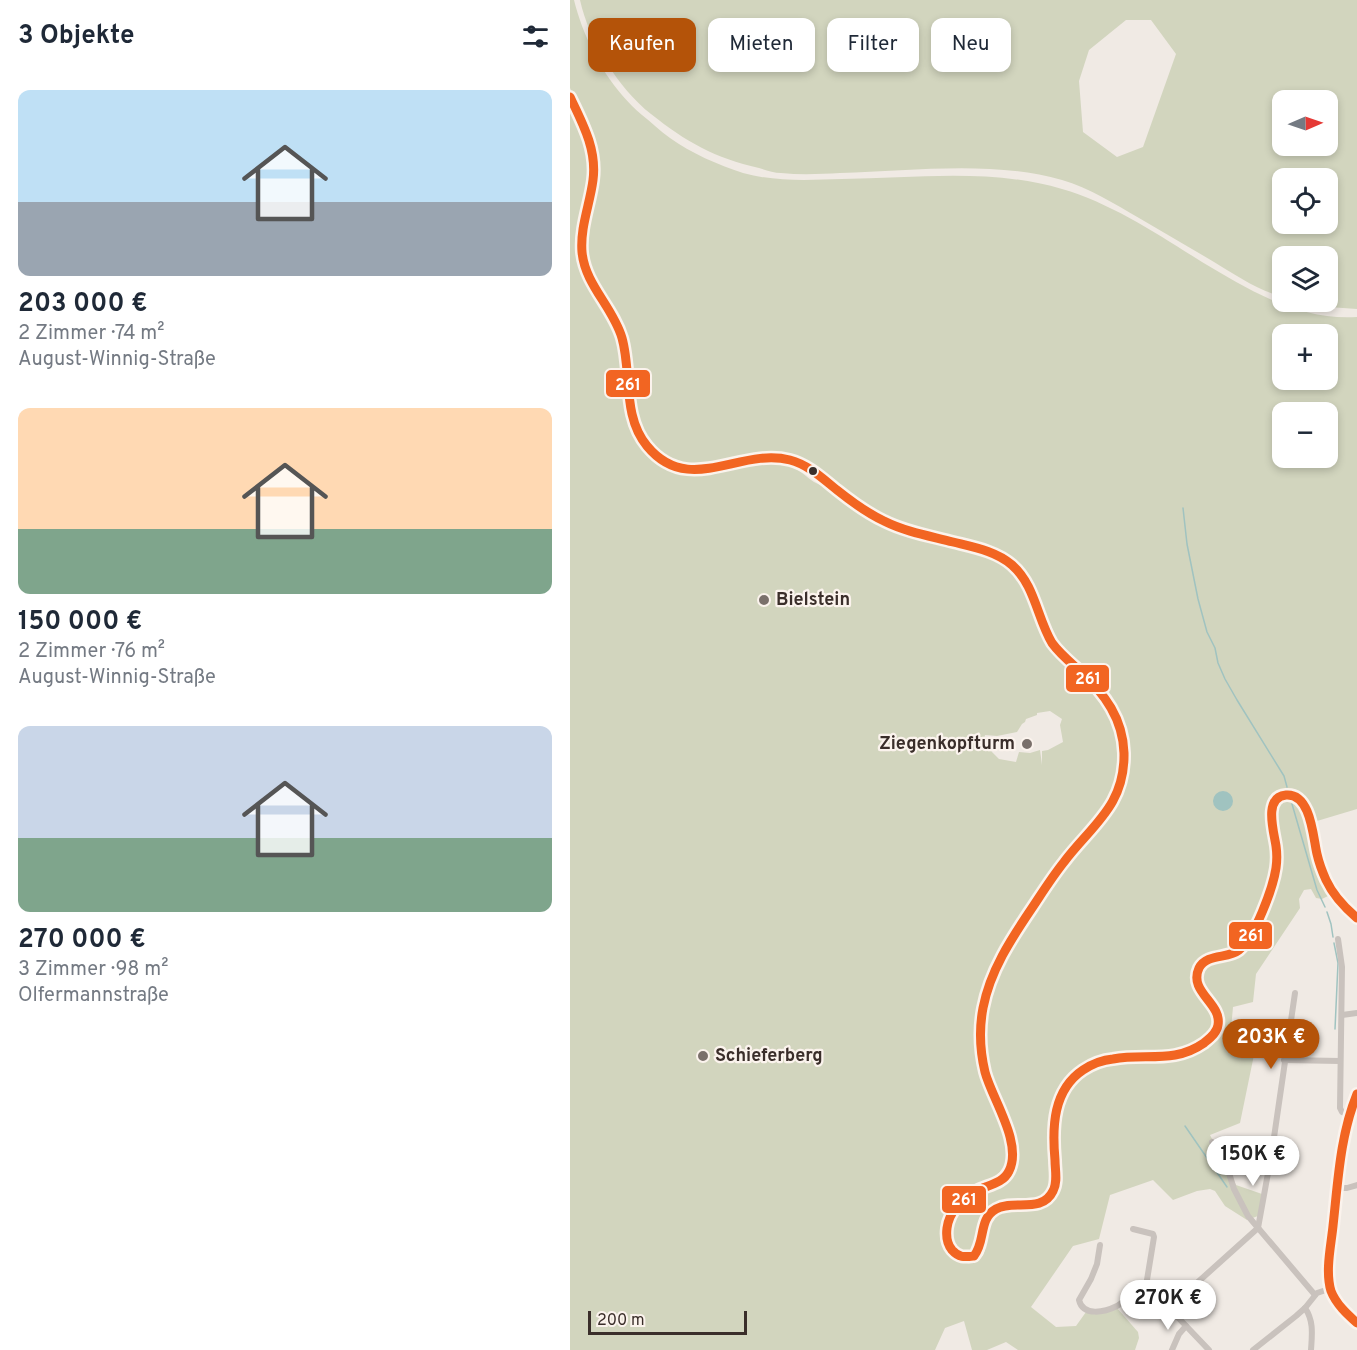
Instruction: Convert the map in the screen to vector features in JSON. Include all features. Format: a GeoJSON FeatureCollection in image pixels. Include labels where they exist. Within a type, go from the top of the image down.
{"type":"FeatureCollection","features":[{"type":"Feature","properties":{"kind":"main road"},"geometry":{"type":"LineString","coordinates":[[570,97],[589,138],[594,163],[582,237],[582,258],[589,279],[614,317],[621,335],[633,418],[639,435],[649,449],[668,464],[691,471],[762,458],[793,461],[813,471],[856,505],[886,522],[915,533],[998,555],[1022,575],[1033,592],[1052,642],[1065,658],[1104,695],[1112,707],[1120,728],[1124,748],[1124,768],[1115,798],[1099,822],[1067,856],[1039,897],[1001,957],[987,990],[981,1023],[982,1055],[987,1079],[1009,1134],[1012,1164],[1004,1179],[974,1192],[954,1210],[946,1230],[948,1244],[952,1251],[964,1257],[976,1254],[981,1245],[984,1221],[996,1208],[1011,1204],[1038,1204],[1050,1196],[1056,1179],[1052,1135],[1054,1114],[1065,1089],[1080,1073],[1094,1064],[1113,1058],[1178,1056],[1200,1047],[1213,1036],[1217,1029],[1218,1017],[1198,988],[1197,974],[1200,965],[1206,960],[1228,955],[1240,949],[1254,928],[1272,885],[1276,868],[1276,848],[1271,814],[1278,798],[1286,795],[1292,796],[1300,800],[1306,808],[1321,867],[1334,894],[1357,918]]}},
{"type":"Feature","properties":{"kind":"main road"},"geometry":{"type":"LineString","coordinates":[[1357,1094],[1344,1135],[1329,1264],[1329,1289],[1339,1305],[1357,1323]]}},
{"type":"Feature","properties":{"kind":"street"},"geometry":{"type":"LineString","coordinates":[[1338,939],[1342,967],[1340,1108],[1342,1112],[1349,1115]]}},
{"type":"Feature","properties":{"kind":"street"},"geometry":{"type":"LineString","coordinates":[[1169,1308],[1258,1228],[1272,1151],[1295,993]]}},
{"type":"Feature","properties":{"kind":"street"},"geometry":{"type":"LineString","coordinates":[[1342,1015],[1357,1012]]}},
{"type":"Feature","properties":{"kind":"street"},"geometry":{"type":"LineString","coordinates":[[1284,1060],[1340,1061]]}},
{"type":"Feature","properties":{"kind":"street"},"geometry":{"type":"LineString","coordinates":[[1212,1142],[1227,1167],[1239,1200],[1248,1216],[1315,1295]]}},
{"type":"Feature","properties":{"kind":"street"},"geometry":{"type":"LineString","coordinates":[[1337,1188],[1357,1185]]}},
{"type":"Feature","properties":{"kind":"street"},"geometry":{"type":"LineString","coordinates":[[1100,1245],[1097,1264],[1079,1300],[1087,1310],[1096,1312],[1116,1306],[1146,1286],[1154,1237],[1153,1234],[1133,1229]]}},
{"type":"Feature","properties":{"kind":"street"},"geometry":{"type":"LineString","coordinates":[[1146,1286],[1209,1350]]}},
{"type":"Feature","properties":{"kind":"street"},"geometry":{"type":"LineString","coordinates":[[1253,1350],[1305,1308],[1315,1295],[1329,1289]]}},
{"type":"Feature","properties":{"kind":"street"},"geometry":{"type":"LineString","coordinates":[[1305,1308],[1311,1321],[1311,1350]]}},
{"type":"Feature","properties":{"kind":"street"},"geometry":{"type":"LineString","coordinates":[[1172,1350],[1179,1334],[1186,1326]]}},
{"type":"Feature","properties":{"kind":"green space"},"geometry":{"type":"Polygon","coordinates":[[[570,0],[574,0],[588,40],[588,72],[605,72],[632,106],[670,138],[696,154],[724,166],[755,176],[780,179],[981,176],[1035,182],[1080,195],[1116,211],[1238,283],[1272,299],[1272,312],[1307,312],[1336,317],[1357,317],[1357,809],[1317,821],[1321,848],[1310,804],[1275,795],[1274,860],[1254,918],[1240,944],[1235,948],[1200,959],[1192,977],[1195,988],[1211,1016],[1211,1025],[1206,1035],[1192,1046],[1179,1051],[1111,1053],[1098,1057],[1085,1065],[1052,1107],[1050,1113],[1049,1144],[1052,1177],[1049,1188],[1037,1197],[994,1203],[980,1219],[976,1243],[971,1250],[965,1251],[959,1248],[953,1239],[956,1217],[969,1201],[1011,1177],[1017,1160],[988,1066],[985,1034],[988,1002],[1003,961],[1060,874],[1119,801],[1126,783],[1129,762],[1115,703],[1103,687],[1066,654],[1057,642],[1035,587],[1021,567],[878,513],[800,461],[684,466],[656,453],[639,427],[628,351],[586,257],[592,137],[570,88],[570,0]]]}},
{"type":"Feature","properties":{"kind":"green space"},"geometry":{"type":"Polygon","coordinates":[[[580,0],[1357,0],[1357,309],[1338,308],[1338,246],[1272,246],[1272,293],[1247,282],[1102,197],[1062,180],[1008,170],[980,168],[788,174],[728,159],[689,141],[664,124],[627,91],[612,72],[696,72],[696,18],[588,18],[588,26],[580,0]],[[1126,20],[1089,50],[1079,81],[1083,132],[1117,157],[1143,147],[1176,54],[1151,20],[1126,20]]]}},
{"type":"Feature","properties":{"kind":"green space"},"geometry":{"type":"Polygon","coordinates":[[[570,105],[582,131],[590,163],[580,265],[588,286],[609,317],[617,334],[635,436],[645,451],[663,465],[682,474],[690,475],[722,472],[762,462],[785,463],[814,482],[931,541],[993,560],[1009,570],[1024,587],[1041,629],[1107,709],[1115,725],[1119,743],[1119,772],[1110,799],[996,957],[983,989],[977,1022],[1004,1135],[1007,1150],[1006,1161],[999,1173],[990,1180],[972,1187],[959,1197],[945,1247],[948,1252],[962,1262],[979,1260],[985,1251],[987,1226],[991,1218],[1002,1211],[1050,1203],[1058,1193],[1056,1152],[1058,1121],[1063,1102],[1080,1079],[1097,1068],[1115,1062],[1158,1062],[1186,1058],[1212,1043],[1222,1032],[1224,1023],[1222,1014],[1205,989],[1202,981],[1203,972],[1214,962],[1239,956],[1252,943],[1278,877],[1275,815],[1281,802],[1288,800],[1301,808],[1330,895],[1322,899],[1316,898],[1311,889],[1304,890],[1299,899],[1300,908],[1256,974],[1253,1002],[1233,1007],[1231,1029],[1227,1040],[1255,1050],[1240,1123],[1210,1135],[1236,1185],[1262,1194],[1258,1216],[1247,1220],[1225,1206],[1215,1191],[1210,1189],[1173,1200],[1153,1180],[1110,1195],[1099,1239],[1073,1246],[1031,1307],[1056,1327],[1076,1326],[1086,1312],[1117,1308],[1138,1332],[1139,1338],[1135,1350],[1018,1350],[1006,1342],[987,1350],[972,1350],[964,1321],[945,1328],[935,1350],[570,1350],[570,105]],[[1050,711],[1037,713],[1026,719],[1017,732],[997,736],[985,735],[984,744],[999,759],[1016,762],[1019,752],[1030,753],[1040,750],[1042,765],[1042,751],[1063,742],[1060,725],[1062,719],[1050,711]]]}},
{"type":"Feature","properties":{"kind":"water"},"geometry":{"type":"Polygon","coordinates":[[[1223,791],[1230,794],[1233,801],[1230,808],[1223,811],[1216,808],[1213,801],[1216,794],[1223,791]]]}},
{"type":"Feature","properties":{"kind":"waterway"},"geometry":{"type":"LineString","coordinates":[[1183,508],[1187,544],[1198,599],[1218,663],[1237,700],[1284,776],[1287,787]]}},
{"type":"Feature","properties":{"kind":"waterway"},"geometry":{"type":"LineString","coordinates":[[1292,804],[1317,890],[1325,907]]}},
{"type":"Feature","properties":{"kind":"waterway"},"geometry":{"type":"LineString","coordinates":[[1327,912],[1333,937]]}},
{"type":"Feature","properties":{"kind":"waterway"},"geometry":{"type":"LineString","coordinates":[[1334,943],[1338,963],[1335,1029]]}},
{"type":"Feature","properties":{"kind":"waterway"},"geometry":{"type":"LineString","coordinates":[[1185,1126],[1227,1187]]}},
{"type":"Feature","properties":{"kind":"transit line","name":"261"},"geometry":{"type":"LineString","coordinates":[[570,97],[588,137],[594,169],[582,234],[584,264],[622,338],[634,421],[647,446],[663,461],[680,468],[697,469],[771,458],[797,462],[810,469],[854,503],[892,525],[984,550],[1006,560],[1026,582],[1052,643],[1105,698],[1120,729],[1124,753],[1123,771],[1113,801],[1060,868],[1024,920],[1002,956],[986,994],[981,1024],[982,1056],[985,1072],[1009,1134],[1012,1160],[1009,1171],[1003,1179],[971,1194],[953,1211],[947,1231],[948,1243],[952,1250],[960,1256],[974,1256],[990,1213],[1003,1206],[1042,1202],[1053,1191],[1056,1180],[1054,1135],[1057,1110],[1060,1099],[1073,1078],[1090,1066],[1109,1060],[1182,1054],[1204,1043],[1215,1033],[1218,1017],[1198,984],[1199,968],[1207,960],[1239,950],[1257,924],[1276,868],[1277,851],[1272,824],[1272,808],[1279,797],[1294,796],[1306,808],[1326,880],[1339,900],[1357,918]]}},
{"type":"Feature","properties":{"kind":"transit line","name":"261"},"geometry":{"type":"LineString","coordinates":[[1357,1094],[1340,1159],[1328,1267],[1333,1296],[1357,1323]]}},
{"type":"Feature","properties":{"kind":"place","name":"Bielstein"},"geometry":{"type":"Point","coordinates":[764,600]}},
{"type":"Feature","properties":{"kind":"place","name":"Ziegenkopfturm"},"geometry":{"type":"Point","coordinates":[1027,744]}},
{"type":"Feature","properties":{"kind":"place","name":"Schieferberg"},"geometry":{"type":"Point","coordinates":[703,1056]}}]}
